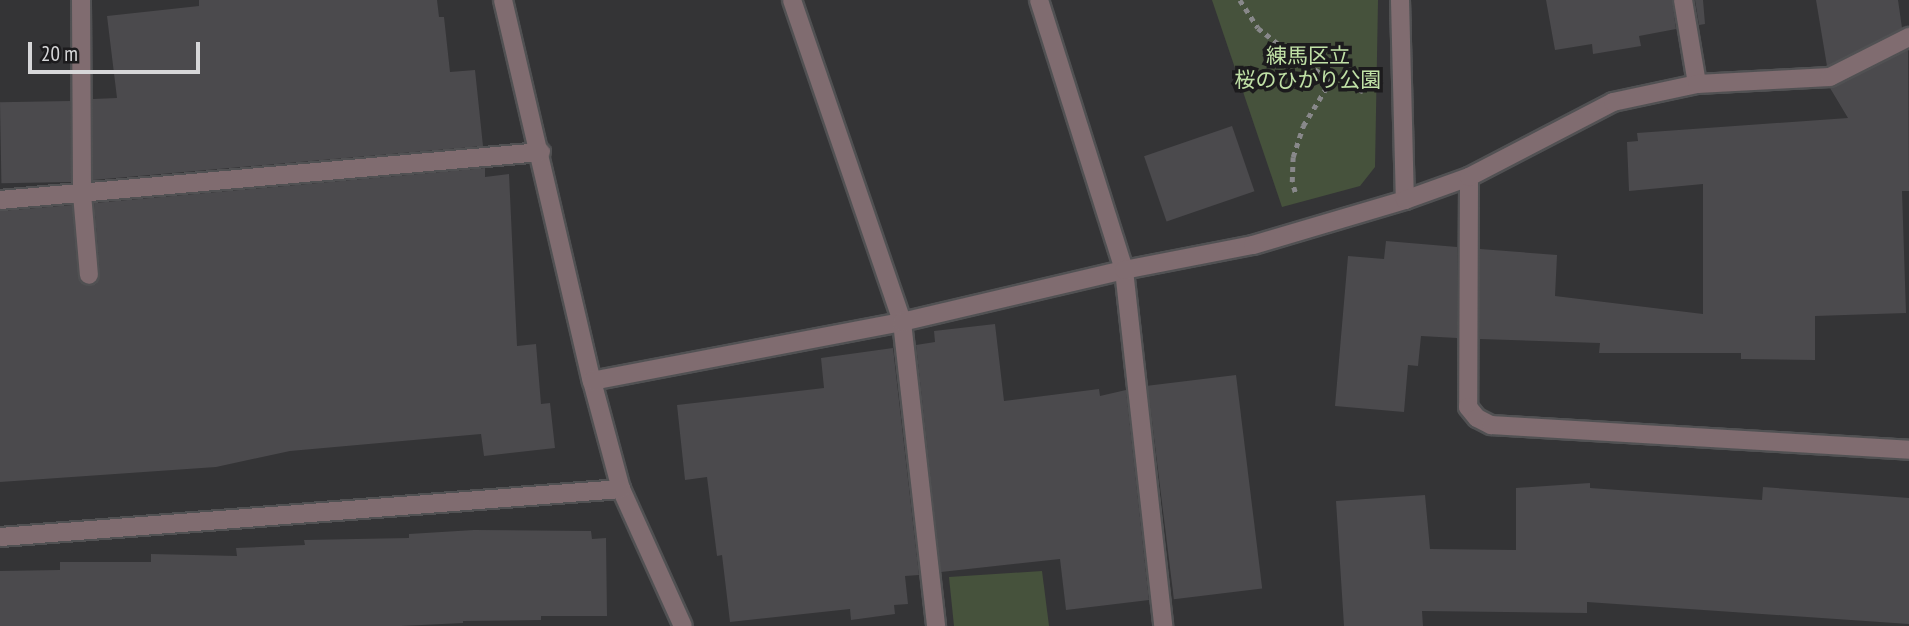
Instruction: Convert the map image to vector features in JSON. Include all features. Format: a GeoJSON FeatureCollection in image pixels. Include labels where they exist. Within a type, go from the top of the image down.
{"type":"FeatureCollection","features":[{"type":"Feature","properties":{"kind":"street"},"geometry":{"type":"LineString","coordinates":[[81,0],[82,194],[89,275]]}},
{"type":"Feature","properties":{"kind":"street"},"geometry":{"type":"LineString","coordinates":[[503,0],[541,152],[592,381],[621,489],[683,626]]}},
{"type":"Feature","properties":{"kind":"street"},"geometry":{"type":"LineString","coordinates":[[792,0],[902,322],[936,626]]}},
{"type":"Feature","properties":{"kind":"street"},"geometry":{"type":"LineString","coordinates":[[1039,0],[1124,270],[1163,626]]}},
{"type":"Feature","properties":{"kind":"street"},"geometry":{"type":"LineString","coordinates":[[1400,0],[1405,200]]}},
{"type":"Feature","properties":{"kind":"street"},"geometry":{"type":"LineString","coordinates":[[1683,0],[1696,84]]}},
{"type":"Feature","properties":{"kind":"street"},"geometry":{"type":"LineString","coordinates":[[592,381],[902,322],[1124,270],[1253,245],[1405,200],[1469,177],[1613,102],[1696,84],[1830,77],[1909,37]]}},
{"type":"Feature","properties":{"kind":"street"},"geometry":{"type":"LineString","coordinates":[[0,200],[541,152]]}},
{"type":"Feature","properties":{"kind":"street"},"geometry":{"type":"LineString","coordinates":[[1469,177],[1468,407],[1477,418],[1491,425],[1909,450]]}},
{"type":"Feature","properties":{"kind":"street"},"geometry":{"type":"LineString","coordinates":[[0,537],[621,489]]}},
{"type":"Feature","properties":{"kind":"path"},"geometry":{"type":"LineString","coordinates":[[1240,0],[1258,27],[1331,80],[1359,91],[1387,92],[1402,88]]}},
{"type":"Feature","properties":{"kind":"path"},"geometry":{"type":"LineString","coordinates":[[1309,228],[1292,182],[1293,157],[1303,126],[1331,80]]}},
{"type":"Feature","properties":{"kind":"green space","name":"練馬区立 桜のひかり公園"},"geometry":{"type":"Polygon","coordinates":[[[1212,0],[1378,0],[1375,167],[1360,186],[1282,207],[1212,0]]]}},
{"type":"Feature","properties":{"kind":"green space"},"geometry":{"type":"Polygon","coordinates":[[[1042,571],[1049,626],[954,626],[949,577],[1042,571]]]}},
{"type":"Feature","properties":{"kind":"building"},"geometry":{"type":"Polygon","coordinates":[[[199,0],[437,0],[439,17],[444,17],[450,72],[475,70],[483,146],[93,180],[93,99],[117,98],[107,16],[199,6],[199,0]]]}},
{"type":"Feature","properties":{"kind":"building"},"geometry":{"type":"Polygon","coordinates":[[[1546,0],[1672,0],[1676,29],[1639,36],[1641,46],[1593,54],[1592,44],[1555,50],[1546,0]]]}},
{"type":"Feature","properties":{"kind":"building"},"geometry":{"type":"Polygon","coordinates":[[[1695,0],[1703,0],[1705,24],[1699,25],[1695,0]]]}},
{"type":"Feature","properties":{"kind":"building"},"geometry":{"type":"Polygon","coordinates":[[[1816,0],[1898,0],[1902,28],[1827,66],[1816,0]]]}},
{"type":"Feature","properties":{"kind":"building"},"geometry":{"type":"Polygon","coordinates":[[[1908,50],[1909,191],[1902,191],[1906,313],[1815,316],[1815,360],[1741,359],[1741,353],[1599,353],[1600,343],[1480,339],[1480,249],[1557,255],[1555,296],[1703,314],[1703,184],[1629,191],[1627,142],[1638,141],[1637,133],[1848,118],[1830,88],[1908,50]]]}},
{"type":"Feature","properties":{"kind":"building"},"geometry":{"type":"Polygon","coordinates":[[[70,101],[71,182],[1,183],[0,102],[70,101]]]}},
{"type":"Feature","properties":{"kind":"building"},"geometry":{"type":"Polygon","coordinates":[[[1232,126],[1254,191],[1167,222],[1144,156],[1232,126]]]}},
{"type":"Feature","properties":{"kind":"building"},"geometry":{"type":"Polygon","coordinates":[[[485,168],[485,177],[509,174],[517,346],[536,344],[541,404],[550,403],[555,448],[484,456],[481,434],[290,451],[216,467],[0,482],[0,211],[72,205],[78,276],[80,282],[89,286],[96,284],[100,275],[94,203],[485,168]]]}},
{"type":"Feature","properties":{"kind":"building"},"geometry":{"type":"Polygon","coordinates":[[[1386,241],[1457,247],[1457,338],[1421,336],[1418,366],[1408,365],[1404,412],[1335,406],[1348,256],[1384,259],[1386,241]]]}},
{"type":"Feature","properties":{"kind":"building"},"geometry":{"type":"Polygon","coordinates":[[[995,324],[1004,401],[1099,389],[1100,396],[1126,390],[1149,600],[1066,610],[1060,559],[941,572],[916,345],[935,342],[934,331],[995,324]]]}},
{"type":"Feature","properties":{"kind":"building"},"geometry":{"type":"Polygon","coordinates":[[[893,348],[919,575],[905,576],[908,604],[894,605],[895,614],[851,620],[850,609],[730,622],[722,555],[717,556],[707,477],[685,480],[677,405],[824,388],[821,358],[893,348]]]}},
{"type":"Feature","properties":{"kind":"building"},"geometry":{"type":"Polygon","coordinates":[[[1236,375],[1262,588],[1174,599],[1148,386],[1236,375]]]}},
{"type":"Feature","properties":{"kind":"building"},"geometry":{"type":"Polygon","coordinates":[[[1590,483],[1590,488],[1762,500],[1763,487],[1909,498],[1909,624],[1587,602],[1587,613],[1422,611],[1423,626],[1344,626],[1336,501],[1425,495],[1430,549],[1516,550],[1516,488],[1590,483]]]}},
{"type":"Feature","properties":{"kind":"building"},"geometry":{"type":"Polygon","coordinates":[[[474,530],[591,531],[592,539],[606,538],[607,616],[541,616],[541,620],[463,621],[401,626],[0,626],[0,571],[60,570],[60,562],[151,562],[151,554],[237,556],[236,548],[305,545],[304,540],[409,538],[409,534],[474,530]]]}}]}
